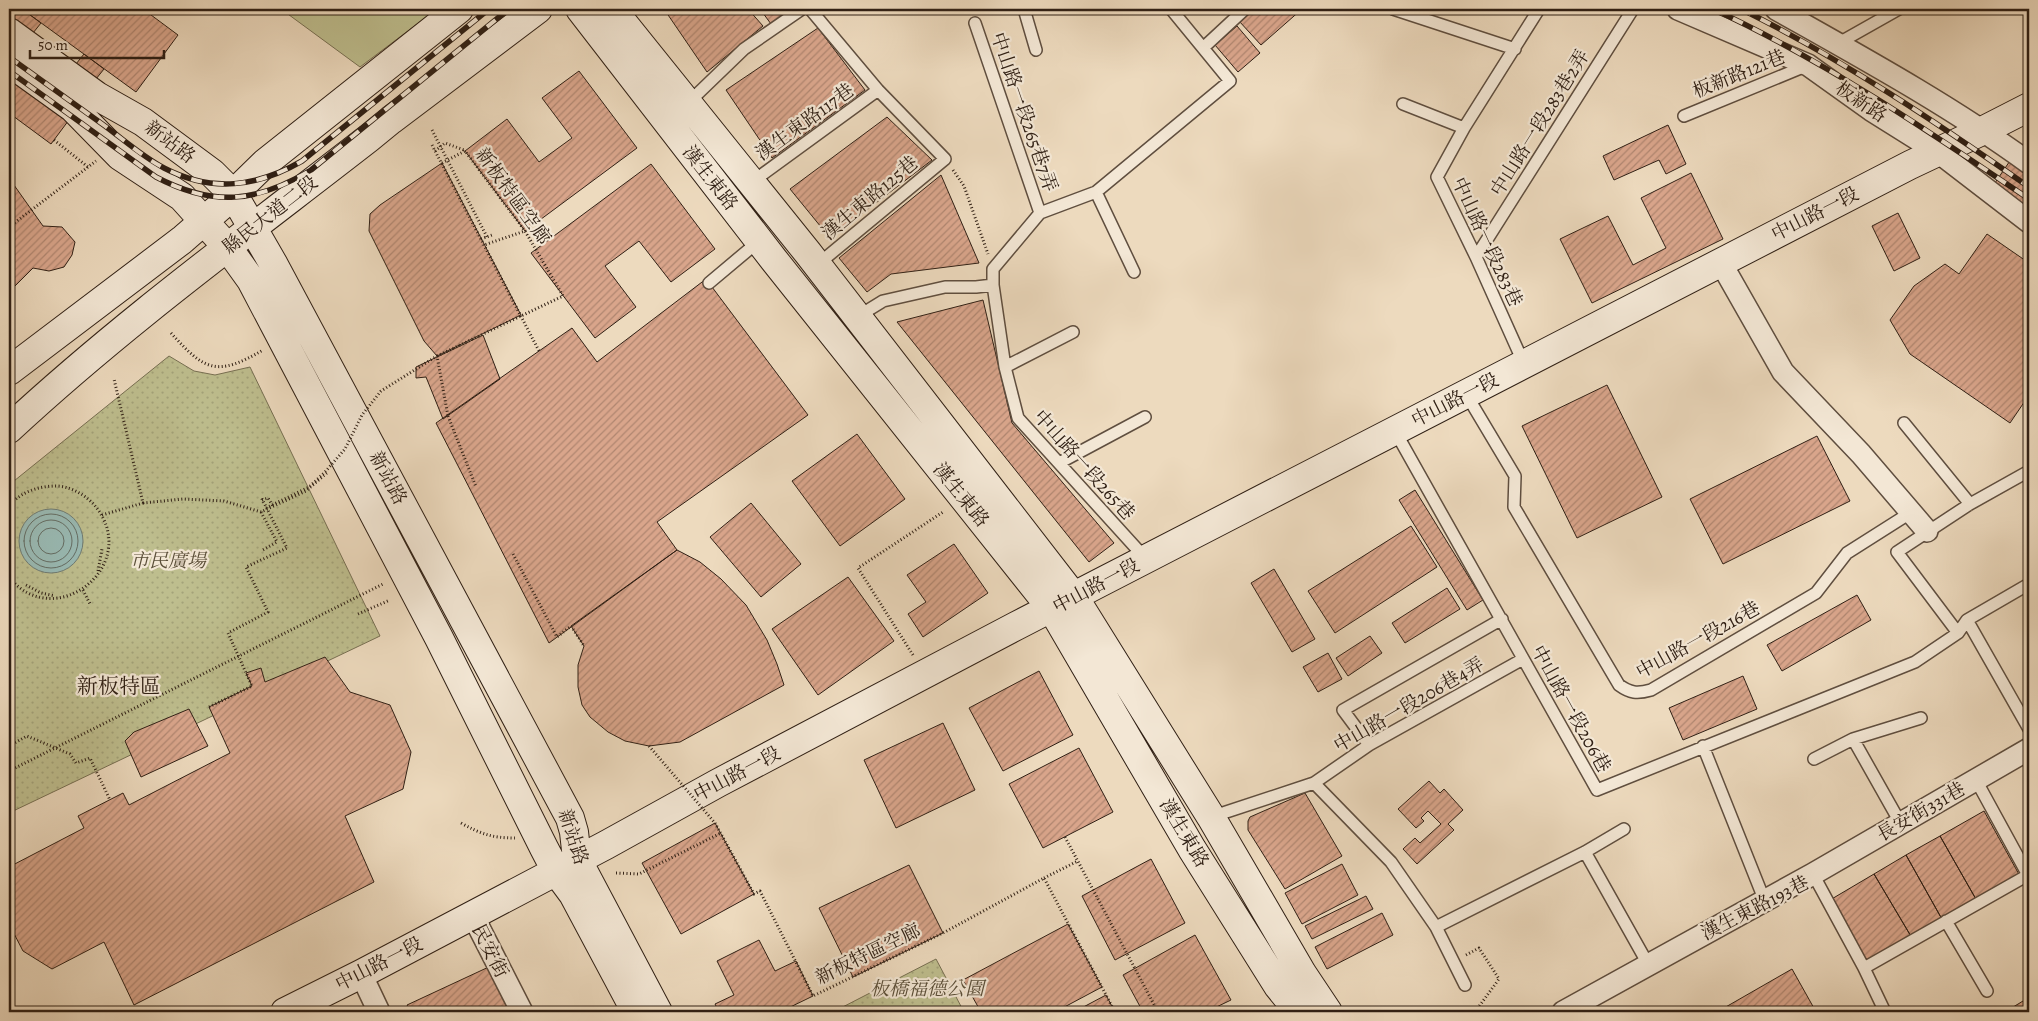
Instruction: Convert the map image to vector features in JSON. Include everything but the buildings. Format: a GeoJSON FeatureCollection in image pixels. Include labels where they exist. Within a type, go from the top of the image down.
{"type":"FeatureCollection","features":[{"type":"Feature","properties":{"kind":"street","name":"縣民大道二段"},"geometry":{"type":"LineString","coordinates":[[13,364],[219,207],[265,163],[459,9]]}},
{"type":"Feature","properties":{"kind":"street","name":"縣民大道二段"},"geometry":{"type":"LineString","coordinates":[[9,429],[58,384],[201,267],[538,9]]}},
{"type":"Feature","properties":{"kind":"street","name":"漢生東路"},"geometry":{"type":"LineString","coordinates":[[580,9],[760,241],[1063,603],[1192,849],[1278,986],[1299,1012]]}},
{"type":"Feature","properties":{"kind":"street","name":"漢生東路"},"geometry":{"type":"LineString","coordinates":[[612,9],[752,182],[857,317],[1063,603],[1211,817],[1302,973],[1328,1012]]}},
{"type":"Feature","properties":{"kind":"street","name":"板新路"},"geometry":{"type":"LineString","coordinates":[[1678,9],[1808,65],[1871,110],[1938,152],[2029,222]]}},
{"type":"Feature","properties":{"kind":"street","name":"板新路"},"geometry":{"type":"LineString","coordinates":[[1776,9],[1836,44],[1861,55],[1984,130],[2029,163]]}},
{"type":"Feature","properties":{"kind":"street","name":"新站路"},"geometry":{"type":"LineString","coordinates":[[9,32],[97,96],[143,122],[212,173],[228,248],[251,280],[438,638],[567,865],[658,1012]]}},
{"type":"Feature","properties":{"kind":"street","name":"新站路"},"geometry":{"type":"LineString","coordinates":[[9,62],[73,108],[120,156],[182,197],[219,207],[252,228],[279,274],[570,818],[574,832],[567,865],[573,894],[636,1012]]}},
{"type":"Feature","properties":{"kind":"street","name":"中山路一段"},"geometry":{"type":"LineString","coordinates":[[285,1012],[472,916],[718,783],[1146,559],[1910,165],[1984,130],[2029,106]]}},
{"type":"Feature","properties":{"kind":"street"},"geometry":{"type":"LineString","coordinates":[[1721,263],[1783,372],[1861,454],[1927,531]]}},
{"type":"Feature","properties":{"kind":"street","name":"長安街331巷"},"geometry":{"type":"LineString","coordinates":[[1813,874],[2029,749]]}},
{"type":"Feature","properties":{"kind":"street","name":"漢生東路193巷"},"geometry":{"type":"LineString","coordinates":[[1563,1012],[1813,874]]}},
{"type":"Feature","properties":{"kind":"street","name":"民安街"},"geometry":{"type":"LineString","coordinates":[[472,916],[522,1012]]}},
{"type":"Feature","properties":{"kind":"street"},"geometry":{"type":"LineString","coordinates":[[361,974],[379,1012]]}},
{"type":"Feature","properties":{"kind":"lane"},"geometry":{"type":"LineString","coordinates":[[688,103],[744,49],[802,9]]}},
{"type":"Feature","properties":{"kind":"lane"},"geometry":{"type":"LineString","coordinates":[[810,9],[878,90],[945,159]]}},
{"type":"Feature","properties":{"kind":"lane"},"geometry":{"type":"LineString","coordinates":[[1024,9],[1036,50]]}},
{"type":"Feature","properties":{"kind":"lane"},"geometry":{"type":"LineString","coordinates":[[993,268],[1040,213],[1096,192],[1230,81],[1171,9]]}},
{"type":"Feature","properties":{"kind":"lane"},"geometry":{"type":"LineString","coordinates":[[1203,48],[1245,9]]}},
{"type":"Feature","properties":{"kind":"lane"},"geometry":{"type":"LineString","coordinates":[[1393,9],[1515,49]]}},
{"type":"Feature","properties":{"kind":"lane","name":"中山路一段283巷"},"geometry":{"type":"LineString","coordinates":[[1524,364],[1476,257],[1437,177],[1464,128],[1539,9]]}},
{"type":"Feature","properties":{"kind":"lane","name":"中山路一段283巷2弄"},"geometry":{"type":"LineString","coordinates":[[1476,257],[1633,9]]}},
{"type":"Feature","properties":{"kind":"lane"},"geometry":{"type":"LineString","coordinates":[[1836,44],[1899,9]]}},
{"type":"Feature","properties":{"kind":"lane","name":"中山路一段265巷7弄"},"geometry":{"type":"LineString","coordinates":[[975,23],[1040,213]]}},
{"type":"Feature","properties":{"kind":"lane","name":"板新路121巷"},"geometry":{"type":"LineString","coordinates":[[1684,116],[1808,65]]}},
{"type":"Feature","properties":{"kind":"lane","name":"漢生東路117巷"},"geometry":{"type":"LineString","coordinates":[[752,182],[878,90]]}},
{"type":"Feature","properties":{"kind":"lane"},"geometry":{"type":"LineString","coordinates":[[1403,104],[1464,128]]}},
{"type":"Feature","properties":{"kind":"lane","name":"漢生東路125巷"},"geometry":{"type":"LineString","coordinates":[[817,265],[945,159]]}},
{"type":"Feature","properties":{"kind":"lane"},"geometry":{"type":"LineString","coordinates":[[1096,192],[1134,272]]}},
{"type":"Feature","properties":{"kind":"lane"},"geometry":{"type":"LineString","coordinates":[[709,283],[760,241]]}},
{"type":"Feature","properties":{"kind":"lane","name":"中山路一段265巷"},"geometry":{"type":"LineString","coordinates":[[993,268],[993,284],[1005,367],[1018,418],[1146,559]]}},
{"type":"Feature","properties":{"kind":"lane"},"geometry":{"type":"LineString","coordinates":[[857,317],[883,301],[945,287],[993,284]]}},
{"type":"Feature","properties":{"kind":"lane"},"geometry":{"type":"LineString","coordinates":[[1005,367],[1073,332]]}},
{"type":"Feature","properties":{"kind":"lane","name":"中山路一段216巷"},"geometry":{"type":"LineString","coordinates":[[1466,394],[1515,476],[1514,507],[1619,685],[1628,692],[1639,693],[1651,690],[1816,593],[1846,553],[1910,513]]}},
{"type":"Feature","properties":{"kind":"lane"},"geometry":{"type":"LineString","coordinates":[[1059,463],[1145,417]]}},
{"type":"Feature","properties":{"kind":"lane"},"geometry":{"type":"LineString","coordinates":[[1904,423],[1970,504]]}},
{"type":"Feature","properties":{"kind":"lane","name":"中山路一段206巷"},"geometry":{"type":"LineString","coordinates":[[1396,431],[1597,790],[1915,662],[1958,633]]}},
{"type":"Feature","properties":{"kind":"lane"},"geometry":{"type":"LineString","coordinates":[[2029,471],[1970,504],[1897,552],[1958,633],[1967,620],[2029,584]]}},
{"type":"Feature","properties":{"kind":"lane"},"geometry":{"type":"LineString","coordinates":[[1369,745],[1343,710],[1502,619]]}},
{"type":"Feature","properties":{"kind":"lane"},"geometry":{"type":"LineString","coordinates":[[1967,620],[2029,729]]}},
{"type":"Feature","properties":{"kind":"lane","name":"中山路一段206巷4弄"},"geometry":{"type":"LineString","coordinates":[[1211,817],[1314,783],[1369,745],[1523,659]]}},
{"type":"Feature","properties":{"kind":"lane"},"geometry":{"type":"LineString","coordinates":[[1814,758],[1853,739],[1921,718]]}},
{"type":"Feature","properties":{"kind":"lane"},"geometry":{"type":"LineString","coordinates":[[1853,739],[1900,824]]}},
{"type":"Feature","properties":{"kind":"lane"},"geometry":{"type":"LineString","coordinates":[[1703,746],[1762,894]]}},
{"type":"Feature","properties":{"kind":"lane"},"geometry":{"type":"LineString","coordinates":[[1864,968],[2028,876],[1976,780]]}},
{"type":"Feature","properties":{"kind":"lane"},"geometry":{"type":"LineString","coordinates":[[1314,783],[1391,862],[1436,927],[1452,963],[1465,985]]}},
{"type":"Feature","properties":{"kind":"lane"},"geometry":{"type":"LineString","coordinates":[[1436,927],[1585,852],[1624,829]]}},
{"type":"Feature","properties":{"kind":"lane"},"geometry":{"type":"LineString","coordinates":[[1585,852],[1648,964]]}},
{"type":"Feature","properties":{"kind":"lane","name":"漢生東路193巷"},"geometry":{"type":"LineString","coordinates":[[1813,874],[1886,1012]]}},
{"type":"Feature","properties":{"kind":"lane"},"geometry":{"type":"LineString","coordinates":[[1946,921],[1988,991]]}},
{"type":"Feature","properties":{"kind":"path"},"geometry":{"type":"LineString","coordinates":[[432,130],[487,237]]}},
{"type":"Feature","properties":{"kind":"path"},"geometry":{"type":"LineString","coordinates":[[54,140],[88,167]]}},
{"type":"Feature","properties":{"kind":"path"},"geometry":{"type":"LineString","coordinates":[[435,151],[445,143],[465,151]]}},
{"type":"Feature","properties":{"kind":"path"},"geometry":{"type":"LineString","coordinates":[[432,145],[442,163]]}},
{"type":"Feature","properties":{"kind":"path","name":"新板特區空廊"},"geometry":{"type":"LineString","coordinates":[[521,315],[563,296],[525,231],[465,151],[442,163],[539,351]]}},
{"type":"Feature","properties":{"kind":"path"},"geometry":{"type":"LineString","coordinates":[[945,159],[964,186],[993,268]]}},
{"type":"Feature","properties":{"kind":"path"},"geometry":{"type":"LineString","coordinates":[[9,227],[98,160]]}},
{"type":"Feature","properties":{"kind":"path"},"geometry":{"type":"LineString","coordinates":[[484,245],[525,231]]}},
{"type":"Feature","properties":{"kind":"path"},"geometry":{"type":"LineString","coordinates":[[481,239],[492,235]]}},
{"type":"Feature","properties":{"kind":"path"},"geometry":{"type":"LineString","coordinates":[[266,508],[309,487],[325,472],[345,449],[362,415],[381,392],[437,356],[521,315]]}},
{"type":"Feature","properties":{"kind":"path"},"geometry":{"type":"LineString","coordinates":[[171,333],[190,354],[204,364],[212,366],[225,367],[237,364],[262,350]]}},
{"type":"Feature","properties":{"kind":"path"},"geometry":{"type":"LineString","coordinates":[[437,356],[448,416],[476,486]]}},
{"type":"Feature","properties":{"kind":"path"},"geometry":{"type":"LineString","coordinates":[[114,379],[143,503]]}},
{"type":"Feature","properties":{"kind":"path"},"geometry":{"type":"LineString","coordinates":[[102,515],[143,503],[183,499],[224,501],[261,512],[306,491],[330,470]]}},
{"type":"Feature","properties":{"kind":"path"},"geometry":{"type":"LineString","coordinates":[[9,507],[25,493],[42,487],[59,486],[76,491],[91,501],[102,515],[108,531],[109,548],[104,564],[96,578],[83,590],[66,597],[47,598],[29,594],[14,584],[9,577]]}},
{"type":"Feature","properties":{"kind":"path"},"geometry":{"type":"LineString","coordinates":[[209,707],[252,686],[228,633],[268,612],[246,567],[287,548],[262,499],[268,498],[273,506]]}},
{"type":"Feature","properties":{"kind":"path"},"geometry":{"type":"LineString","coordinates":[[261,512],[277,542],[261,551]]}},
{"type":"Feature","properties":{"kind":"path"},"geometry":{"type":"LineString","coordinates":[[913,655],[858,568],[943,512]]}},
{"type":"Feature","properties":{"kind":"path"},"geometry":{"type":"LineString","coordinates":[[96,578],[102,549]]}},
{"type":"Feature","properties":{"kind":"path"},"geometry":{"type":"LineString","coordinates":[[513,554],[557,637],[571,626],[584,646]]}},
{"type":"Feature","properties":{"kind":"path"},"geometry":{"type":"LineString","coordinates":[[9,771],[384,584]]}},
{"type":"Feature","properties":{"kind":"path"},"geometry":{"type":"LineString","coordinates":[[26,585],[41,593],[66,597]]}},
{"type":"Feature","properties":{"kind":"path"},"geometry":{"type":"LineString","coordinates":[[83,590],[90,604]]}},
{"type":"Feature","properties":{"kind":"path"},"geometry":{"type":"LineString","coordinates":[[358,614],[390,600]]}},
{"type":"Feature","properties":{"kind":"path"},"geometry":{"type":"LineString","coordinates":[[9,746],[27,736],[70,754],[76,763],[90,758],[110,800]]}},
{"type":"Feature","properties":{"kind":"path","name":"新板特區空廊"},"geometry":{"type":"LineString","coordinates":[[649,746],[715,823],[754,894],[760,891],[814,996],[943,933],[1044,878]]}},
{"type":"Feature","properties":{"kind":"path"},"geometry":{"type":"LineString","coordinates":[[462,823],[481,834],[496,838],[520,838]]}},
{"type":"Feature","properties":{"kind":"path"},"geometry":{"type":"LineString","coordinates":[[616,873],[639,874],[721,834]]}},
{"type":"Feature","properties":{"kind":"path"},"geometry":{"type":"LineString","coordinates":[[1064,837],[1158,1012]]}},
{"type":"Feature","properties":{"kind":"path"},"geometry":{"type":"LineString","coordinates":[[1078,861],[1044,878],[1115,1012]]}},
{"type":"Feature","properties":{"kind":"path"},"geometry":{"type":"LineString","coordinates":[[1452,963],[1479,948],[1499,979],[1475,1012]]}},
{"type":"Feature","properties":{"kind":"green space"},"geometry":{"type":"Polygon","coordinates":[[[281,9],[437,9],[360,67],[281,9]]]}},
{"type":"Feature","properties":{"kind":"green space","name":"市民廣場"},"geometry":{"type":"Polygon","coordinates":[[[169,356],[194,371],[215,375],[250,367],[380,636],[9,813],[9,485],[169,356]]]}},
{"type":"Feature","properties":{"kind":"green space","name":"板橋福德公園"},"geometry":{"type":"Polygon","coordinates":[[[936,959],[964,1012],[833,1012],[936,959]]]}},
{"type":"Feature","properties":{"kind":"water"},"geometry":{"type":"Polygon","coordinates":[[[51,509],[63,511],[74,518],[81,529],[83,541],[81,553],[74,564],[63,571],[51,573],[39,571],[28,564],[21,553],[19,541],[21,529],[28,518],[39,511],[51,509]]]}},
{"type":"Feature","properties":{"kind":"railway"},"geometry":{"type":"LineString","coordinates":[[9,57],[156,164],[182,176],[199,181],[234,184],[268,177],[302,161],[489,9]]}},
{"type":"Feature","properties":{"kind":"railway"},"geometry":{"type":"LineString","coordinates":[[9,71],[156,177],[177,187],[216,197],[253,195],[291,181],[311,170],[509,9]]}},
{"type":"Feature","properties":{"kind":"railway"},"geometry":{"type":"LineString","coordinates":[[1713,9],[1755,29],[1875,98],[2029,199]]}},
{"type":"Feature","properties":{"kind":"railway"},"geometry":{"type":"LineString","coordinates":[[1741,9],[1779,28],[1888,92],[2029,187]]}},
{"type":"Feature","properties":{"kind":"district","name":"新板特區"},"geometry":{"type":"Point","coordinates":[119,686]}}]}
